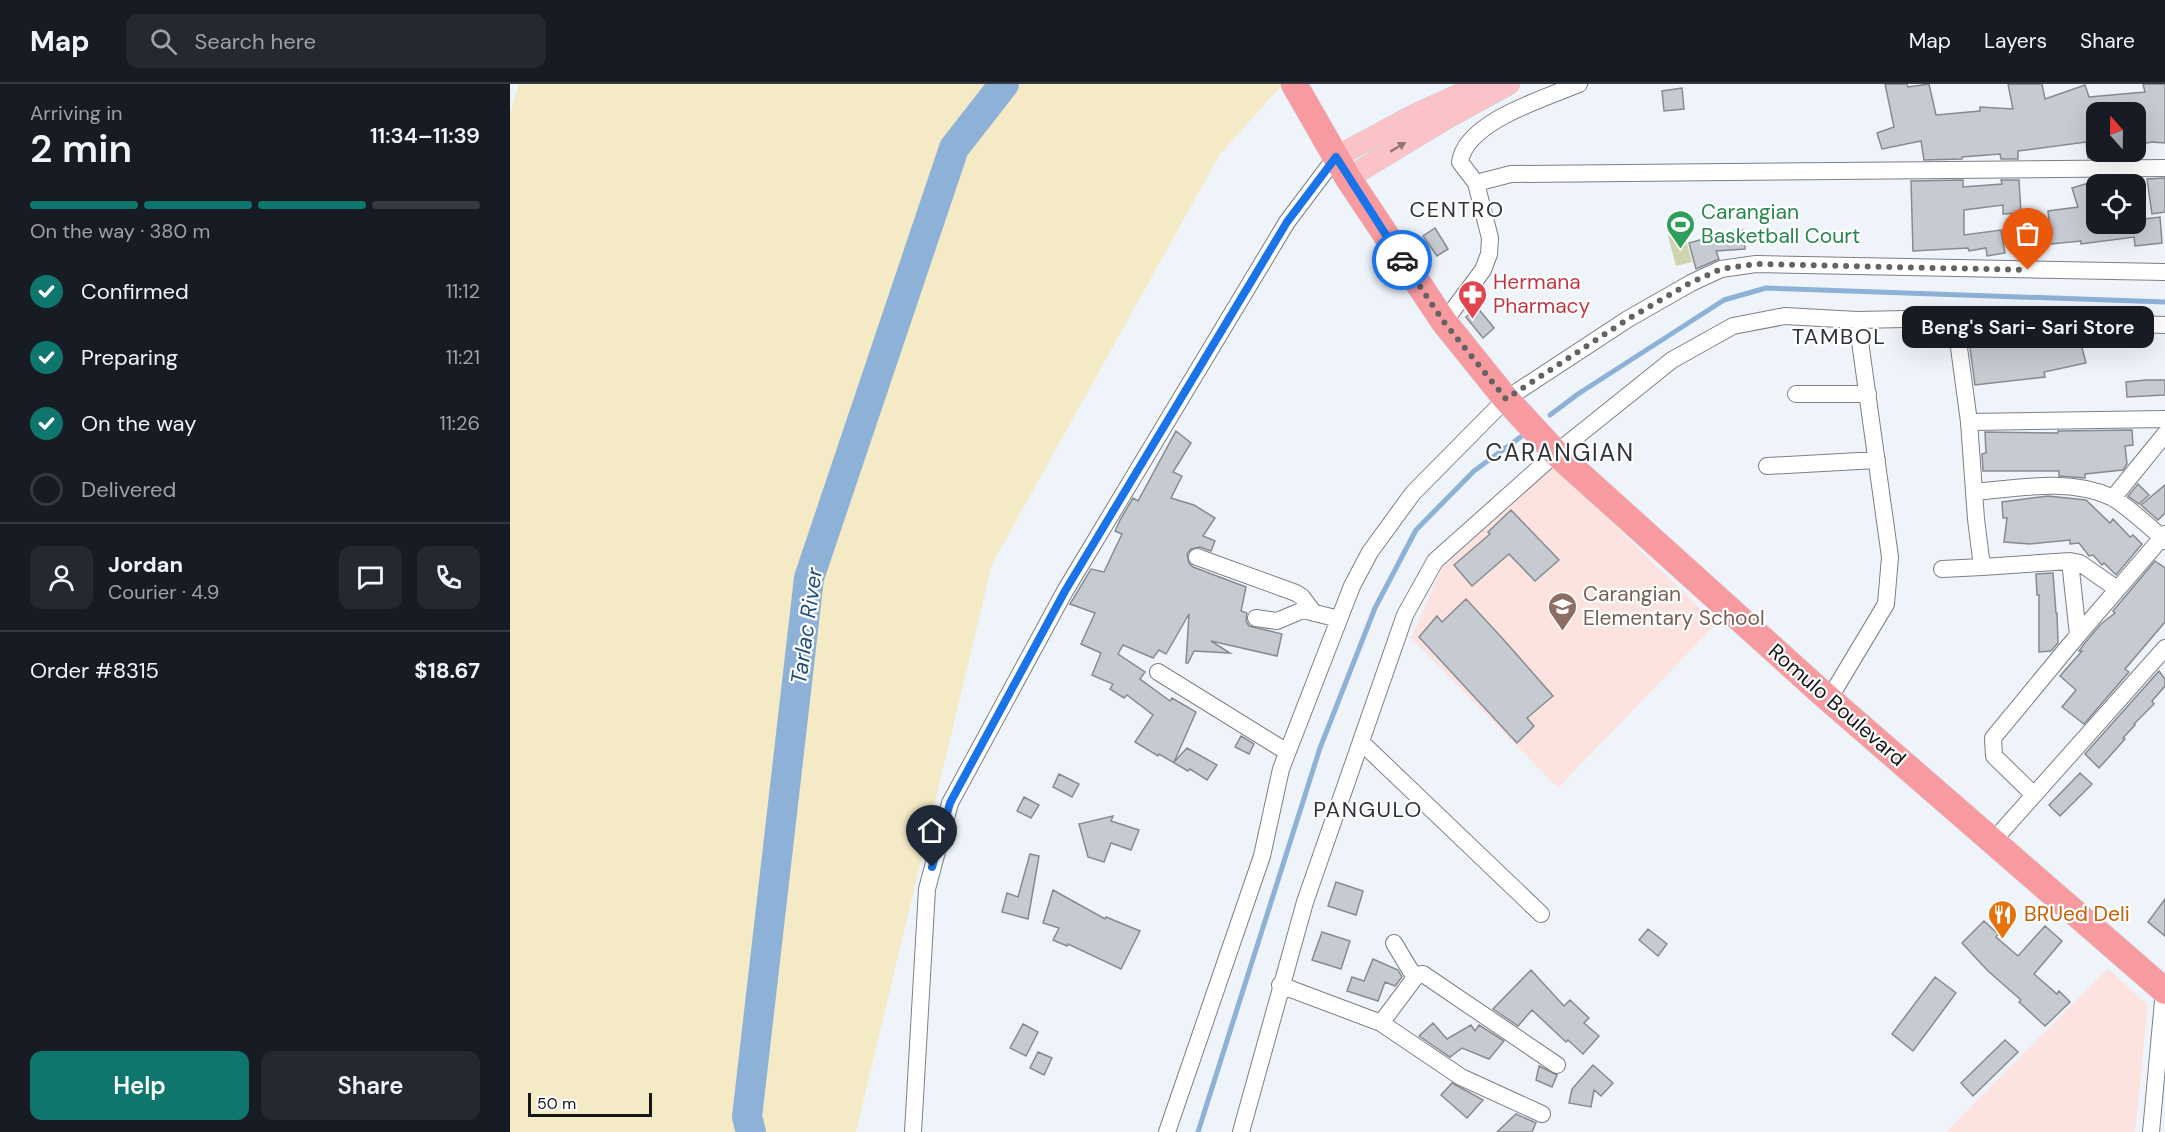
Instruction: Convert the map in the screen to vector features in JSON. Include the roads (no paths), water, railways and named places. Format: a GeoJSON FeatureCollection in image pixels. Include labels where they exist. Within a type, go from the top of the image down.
{"type":"FeatureCollection","features":[{"type":"Feature","properties":{"kind":"highway","name":"Romulo Boulevard"},"geometry":{"type":"LineString","coordinates":[[1294,84],[1337,158],[1444,322],[1506,399],[1556,453],[1829,699],[2164,991]]}},
{"type":"Feature","properties":{"kind":"main road"},"geometry":{"type":"LineString","coordinates":[[1337,158],[1425,110],[1482,84]]}},
{"type":"Feature","properties":{"kind":"main road"},"geometry":{"type":"LineString","coordinates":[[1337,158],[1447,118],[1509,84]]}},
{"type":"Feature","properties":{"kind":"street"},"geometry":{"type":"LineString","coordinates":[[1444,322],[1484,270],[1489,254],[1490,238],[1476,183],[1460,162],[1462,151],[1469,141],[1485,128],[1519,108],[1579,84]]}},
{"type":"Feature","properties":{"kind":"street"},"geometry":{"type":"LineString","coordinates":[[913,1132],[927,889],[950,803],[1065,591],[1287,222],[1337,158]]}},
{"type":"Feature","properties":{"kind":"street"},"geometry":{"type":"LineString","coordinates":[[1476,183],[1511,174],[2165,168]]}},
{"type":"Feature","properties":{"kind":"street"},"geometry":{"type":"LineString","coordinates":[[1167,1132],[1262,856],[1281,769],[1352,586],[1370,552],[1413,493],[1506,399],[1628,319],[1690,283],[1721,269],[1756,264],[2165,272]]}},
{"type":"Feature","properties":{"kind":"street"},"geometry":{"type":"LineString","coordinates":[[1241,1132],[1305,902],[1405,615],[1435,561],[1556,453],[1672,360],[1733,326],[1785,316],[1857,320],[1955,318],[2165,324]]}},
{"type":"Feature","properties":{"kind":"street"},"geometry":{"type":"LineString","coordinates":[[1955,318],[1969,422],[1982,567]]}},
{"type":"Feature","properties":{"kind":"street"},"geometry":{"type":"LineString","coordinates":[[1829,699],[1886,604],[1890,557],[1857,320]]}},
{"type":"Feature","properties":{"kind":"street"},"geometry":{"type":"LineString","coordinates":[[1796,394],[1868,394]]}},
{"type":"Feature","properties":{"kind":"street"},"geometry":{"type":"LineString","coordinates":[[1969,422],[2165,419]]}},
{"type":"Feature","properties":{"kind":"street"},"geometry":{"type":"LineString","coordinates":[[2113,498],[2165,434]]}},
{"type":"Feature","properties":{"kind":"street"},"geometry":{"type":"LineString","coordinates":[[1767,466],[1877,460]]}},
{"type":"Feature","properties":{"kind":"street"},"geometry":{"type":"LineString","coordinates":[[1974,492],[2034,486],[2079,487],[2113,498],[2164,538],[2117,589],[1993,738],[1994,756],[2034,795]]}},
{"type":"Feature","properties":{"kind":"street"},"geometry":{"type":"LineString","coordinates":[[1197,557],[1296,593],[1314,613]]}},
{"type":"Feature","properties":{"kind":"street"},"geometry":{"type":"LineString","coordinates":[[2070,561],[2078,635]]}},
{"type":"Feature","properties":{"kind":"street"},"geometry":{"type":"LineString","coordinates":[[1942,569],[2070,561],[2080,563],[2117,589]]}},
{"type":"Feature","properties":{"kind":"street"},"geometry":{"type":"LineString","coordinates":[[1256,618],[1272,622],[1285,619],[1299,610],[1339,619]]}},
{"type":"Feature","properties":{"kind":"street"},"geometry":{"type":"LineString","coordinates":[[1994,841],[2165,648]]}},
{"type":"Feature","properties":{"kind":"street"},"geometry":{"type":"LineString","coordinates":[[1158,672],[1287,752]]}},
{"type":"Feature","properties":{"kind":"street"},"geometry":{"type":"LineString","coordinates":[[1361,742],[1541,914]]}},
{"type":"Feature","properties":{"kind":"street"},"geometry":{"type":"LineString","coordinates":[[1394,943],[1414,978]]}},
{"type":"Feature","properties":{"kind":"street"},"geometry":{"type":"LineString","coordinates":[[1381,1023],[1414,978],[1424,974],[1557,1065]]}},
{"type":"Feature","properties":{"kind":"street"},"geometry":{"type":"LineString","coordinates":[[1281,985],[1381,1023],[1461,1077],[1542,1114]]}},
{"type":"Feature","properties":{"kind":"street"},"geometry":{"type":"LineString","coordinates":[[2151,1132],[2164,991]]}},
{"type":"Feature","properties":{"kind":"waterway","name":"Tarlac River"},"geometry":{"type":"LineString","coordinates":[[751,1132],[747,1117],[809,578],[954,148],[1004,84]]}},
{"type":"Feature","properties":{"kind":"waterway"},"geometry":{"type":"LineString","coordinates":[[1550,415],[1578,394],[1724,300],[1766,288],[2165,302]]}},
{"type":"Feature","properties":{"kind":"waterway"},"geometry":{"type":"LineString","coordinates":[[1198,1132],[1320,748],[1375,608],[1416,530],[1474,471],[1522,436]]}},
{"type":"Feature","properties":{"kind":"place","name":"Carangian Basketball Court"},"geometry":{"type":"Point","coordinates":[1680,250]}},
{"type":"Feature","properties":{"kind":"place","name":"Beng's Sari- Sari Store"},"geometry":{"type":"Point","coordinates":[2028,270]}},
{"type":"Feature","properties":{"kind":"place","name":"Hermana Pharmacy"},"geometry":{"type":"Point","coordinates":[1472,320]}},
{"type":"Feature","properties":{"kind":"place","name":"Carangian Elementary School"},"geometry":{"type":"Point","coordinates":[1562,632]}},
{"type":"Feature","properties":{"kind":"place","name":"BRUed Deli"},"geometry":{"type":"Point","coordinates":[2003,940]}},
{"type":"Feature","properties":{"kind":"district","name":"CENTRO"},"geometry":{"type":"Point","coordinates":[1457,209]}},
{"type":"Feature","properties":{"kind":"district","name":"TAMBOL"},"geometry":{"type":"Point","coordinates":[1839,336]}},
{"type":"Feature","properties":{"kind":"district","name":"CARANGIAN"},"geometry":{"type":"Point","coordinates":[1560,453]}},
{"type":"Feature","properties":{"kind":"district","name":"PANGULO"},"geometry":{"type":"Point","coordinates":[1368,809]}}]}
